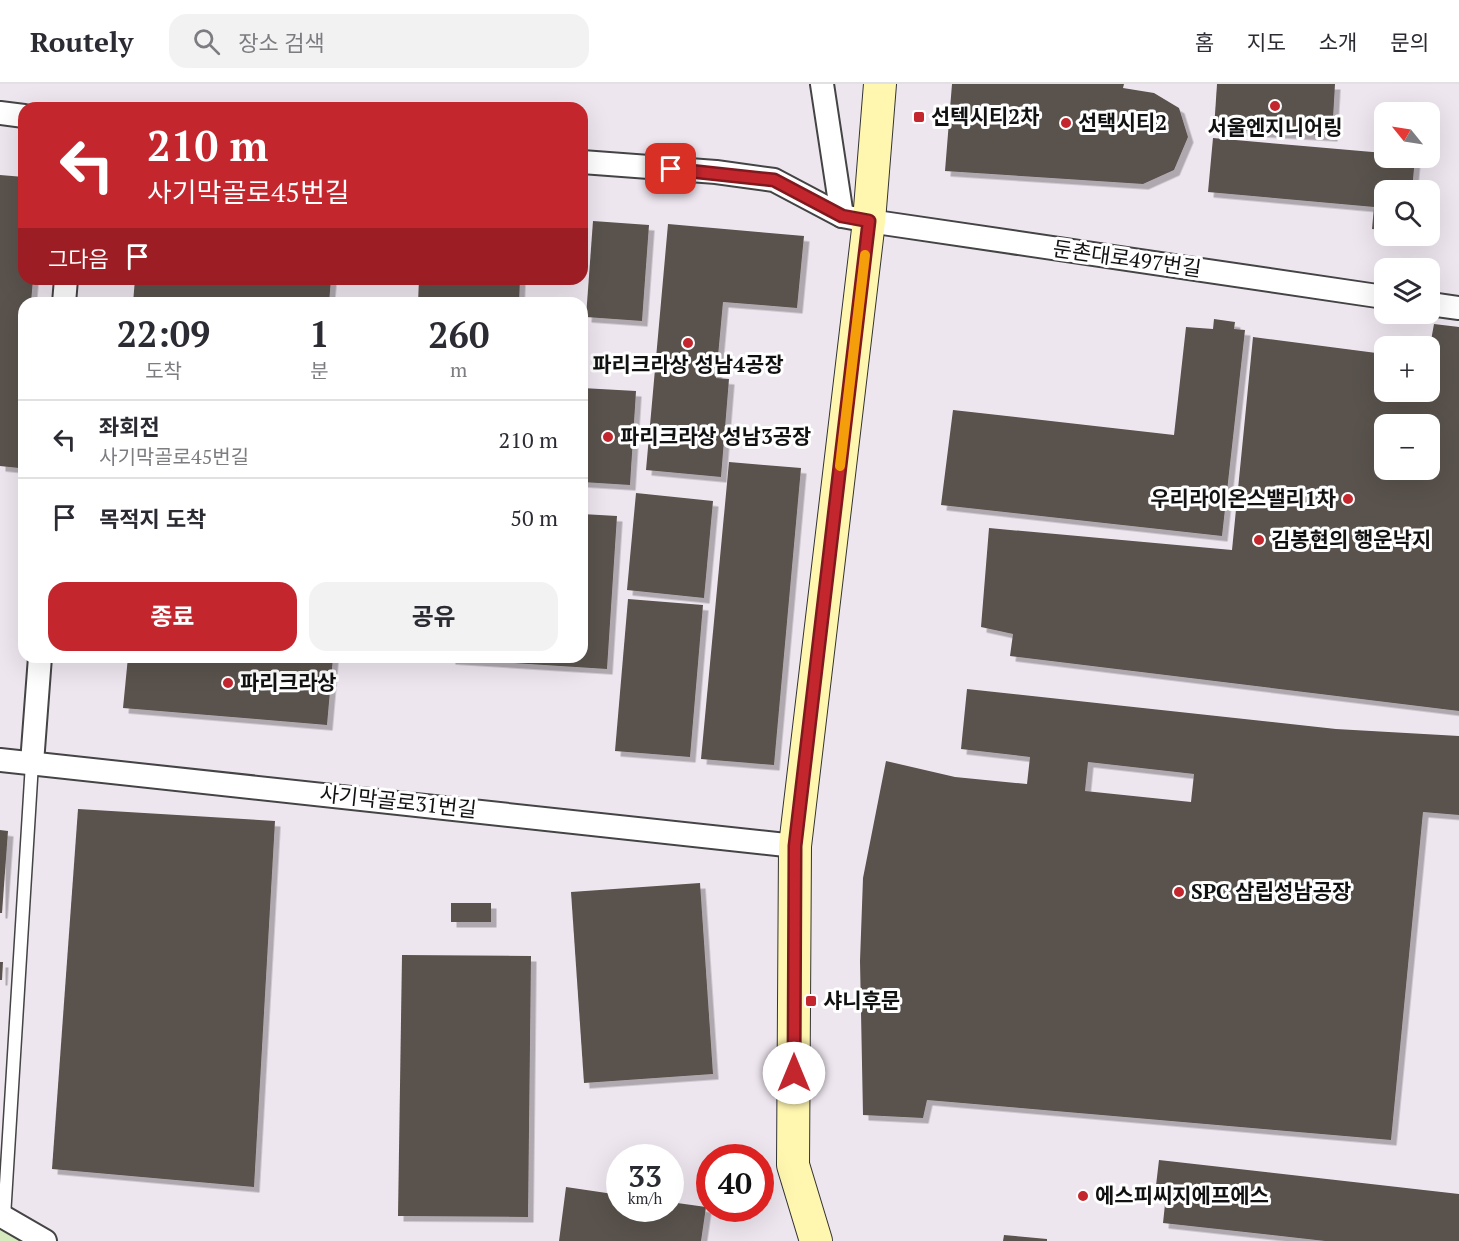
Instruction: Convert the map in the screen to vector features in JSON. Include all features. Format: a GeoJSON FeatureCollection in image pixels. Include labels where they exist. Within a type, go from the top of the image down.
{"type":"FeatureCollection","features":[{"type":"Feature","properties":{"kind":"street"},"geometry":{"type":"LineString","coordinates":[[822,84],[855,218]]}},
{"type":"Feature","properties":{"kind":"street"},"geometry":{"type":"LineString","coordinates":[[816,1241],[793,1165],[795,846],[855,218],[880,84]]}},
{"type":"Feature","properties":{"kind":"street"},"geometry":{"type":"LineString","coordinates":[[0,113],[18,115]]}},
{"type":"Feature","properties":{"kind":"street","name":"둔촌대로497번길"},"geometry":{"type":"LineString","coordinates":[[588,162],[716,172],[774,180],[855,218],[1374,296]]}},
{"type":"Feature","properties":{"kind":"street"},"geometry":{"type":"LineString","coordinates":[[1440,305],[1459,308]]}},
{"type":"Feature","properties":{"kind":"street"},"geometry":{"type":"LineString","coordinates":[[32,763],[40,663]]}},
{"type":"Feature","properties":{"kind":"street","name":"사기막골로31번길"},"geometry":{"type":"LineString","coordinates":[[0,760],[795,846]]}},
{"type":"Feature","properties":{"kind":"street"},"geometry":{"type":"LineString","coordinates":[[2,1216],[45,1241]]}},
{"type":"Feature","properties":{"kind":"lane"},"geometry":{"type":"LineString","coordinates":[[2,1216],[32,763]]}},
{"type":"Feature","properties":{"kind":"shaded area"},"geometry":{"type":"Polygon","coordinates":[[[0,84],[1459,84],[1459,1241],[45,1241],[0,1215],[0,84]]]}},
{"type":"Feature","properties":{"kind":"green space"},"geometry":{"type":"Polygon","coordinates":[[[0,1226],[25,1241],[0,1241],[0,1226]]]}},
{"type":"Feature","properties":{"kind":"building","name":"선택시티2"},"geometry":{"type":"Polygon","coordinates":[[[952,84],[1124,84],[1123,88],[1154,93],[1179,108],[1188,137],[1174,170],[1143,184],[945,171],[952,84]]]}},
{"type":"Feature","properties":{"kind":"building","name":"서울엔지니어링"},"geometry":{"type":"Polygon","coordinates":[[[1217,84],[1335,84],[1332,136],[1214,129],[1217,84]]]}},
{"type":"Feature","properties":{"kind":"building"},"geometry":{"type":"Polygon","coordinates":[[[1213,138],[1374,152],[1374,168],[1414,168],[1413,180],[1374,180],[1374,207],[1208,192],[1213,138]]]}},
{"type":"Feature","properties":{"kind":"building"},"geometry":{"type":"Polygon","coordinates":[[[0,175],[18,176],[18,285],[32,285],[32,297],[18,297],[18,468],[0,466],[0,175]]]}},
{"type":"Feature","properties":{"kind":"building"},"geometry":{"type":"Polygon","coordinates":[[[593,221],[649,225],[642,321],[588,317],[593,221]]]}},
{"type":"Feature","properties":{"kind":"building","name":"파리크라상 성남4공장"},"geometry":{"type":"Polygon","coordinates":[[[668,224],[804,236],[797,308],[723,302],[716,378],[729,379],[721,477],[646,470],[668,224]]]}},
{"type":"Feature","properties":{"kind":"building"},"geometry":{"type":"Polygon","coordinates":[[[134,285],[330,285],[330,297],[134,297],[134,285]]]}},
{"type":"Feature","properties":{"kind":"building"},"geometry":{"type":"Polygon","coordinates":[[[419,285],[520,285],[519,297],[418,297],[419,285]]]}},
{"type":"Feature","properties":{"kind":"building"},"geometry":{"type":"Polygon","coordinates":[[[1214,319],[1235,322],[1234,329],[1245,330],[1222,536],[941,505],[953,410],[1174,435],[1186,327],[1213,329],[1214,319]]]}},
{"type":"Feature","properties":{"kind":"building","name":"우리라이온스밸리1차"},"geometry":{"type":"Polygon","coordinates":[[[1434,324],[1459,327],[1459,711],[1010,656],[1013,634],[981,627],[989,528],[1232,550],[1253,337],[1374,353],[1374,402],[1440,402],[1440,336],[1432,336],[1434,324]]]}},
{"type":"Feature","properties":{"kind":"building","name":"파리크라상 성남3공장"},"geometry":{"type":"Polygon","coordinates":[[[588,388],[636,391],[630,485],[588,482],[588,388]]]}},
{"type":"Feature","properties":{"kind":"building"},"geometry":{"type":"Polygon","coordinates":[[[729,462],[801,468],[774,765],[701,759],[729,462]]]}},
{"type":"Feature","properties":{"kind":"building"},"geometry":{"type":"Polygon","coordinates":[[[636,493],[713,501],[704,598],[627,590],[636,493]]]}},
{"type":"Feature","properties":{"kind":"building"},"geometry":{"type":"Polygon","coordinates":[[[588,514],[617,516],[607,669],[513,663],[588,663],[588,514]]]}},
{"type":"Feature","properties":{"kind":"building"},"geometry":{"type":"Polygon","coordinates":[[[628,599],[703,605],[690,757],[615,751],[628,599]]]}},
{"type":"Feature","properties":{"kind":"building","name":"파리크라상"},"geometry":{"type":"Polygon","coordinates":[[[127,663],[332,663],[327,725],[123,708],[127,663]]]}},
{"type":"Feature","properties":{"kind":"building","name":"SPC 삼립성남공장"},"geometry":{"type":"Polygon","coordinates":[[[967,689],[1336,729],[1459,736],[1459,815],[1423,812],[1391,1140],[927,1100],[923,1118],[863,1115],[860,961],[863,878],[886,761],[955,777],[1027,784],[1030,757],[961,749],[967,689]],[[1088,762],[1085,791],[1191,802],[1194,774],[1088,762]]]}},
{"type":"Feature","properties":{"kind":"building"},"geometry":{"type":"Polygon","coordinates":[[[78,809],[275,821],[254,1187],[52,1169],[78,809]]]}},
{"type":"Feature","properties":{"kind":"building"},"geometry":{"type":"Polygon","coordinates":[[[0,830],[8,831],[2,913],[0,913],[0,830]]]}},
{"type":"Feature","properties":{"kind":"building"},"geometry":{"type":"Polygon","coordinates":[[[700,883],[713,1074],[584,1083],[571,892],[700,883]]]}},
{"type":"Feature","properties":{"kind":"building"},"geometry":{"type":"Polygon","coordinates":[[[451,903],[491,903],[491,922],[451,922],[451,903]]]}},
{"type":"Feature","properties":{"kind":"building"},"geometry":{"type":"Polygon","coordinates":[[[402,955],[531,956],[528,1217],[398,1216],[402,955]]]}},
{"type":"Feature","properties":{"kind":"building"},"geometry":{"type":"Polygon","coordinates":[[[0,962],[3,962],[2,980],[0,980],[0,962]]]}},
{"type":"Feature","properties":{"kind":"building"},"geometry":{"type":"Polygon","coordinates":[[[1159,1160],[1459,1194],[1459,1241],[1325,1241],[1163,1223],[1166,1195],[1155,1194],[1159,1160]]]}},
{"type":"Feature","properties":{"kind":"building"},"geometry":{"type":"Polygon","coordinates":[[[566,1187],[606,1193],[606,1222],[684,1222],[684,1204],[696,1206],[696,1222],[704,1222],[701,1241],[559,1241],[566,1187]]]}},
{"type":"Feature","properties":{"kind":"building"},"geometry":{"type":"Polygon","coordinates":[[[1004,1235],[1047,1239],[1047,1241],[1003,1241],[1004,1235]]]}},
{"type":"Feature","properties":{"kind":"slow traffic"},"geometry":{"type":"LineString","coordinates":[[840,466],[865,255]]}},
{"type":"Feature","properties":{"kind":"place","name":"서울엔지니어링"},"geometry":{"type":"Point","coordinates":[1275,106]}},
{"type":"Feature","properties":{"kind":"place","name":"선텍시티2차"},"geometry":{"type":"Point","coordinates":[919,117]}},
{"type":"Feature","properties":{"kind":"place","name":"선택시티2"},"geometry":{"type":"Point","coordinates":[1066,123]}},
{"type":"Feature","properties":{"kind":"place","name":"파리크라상 성남4공장"},"geometry":{"type":"Point","coordinates":[688,343]}},
{"type":"Feature","properties":{"kind":"place","name":"파리크라상 성남3공장"},"geometry":{"type":"Point","coordinates":[608,437]}},
{"type":"Feature","properties":{"kind":"place","name":"우리라이온스밸리1차"},"geometry":{"type":"Point","coordinates":[1348,499]}},
{"type":"Feature","properties":{"kind":"place","name":"김봉현의 행운낙지"},"geometry":{"type":"Point","coordinates":[1259,540]}},
{"type":"Feature","properties":{"kind":"place","name":"파리크라상"},"geometry":{"type":"Point","coordinates":[228,683]}},
{"type":"Feature","properties":{"kind":"place","name":"SPC 삼립성남공장"},"geometry":{"type":"Point","coordinates":[1179,892]}},
{"type":"Feature","properties":{"kind":"place","name":"샤니후문"},"geometry":{"type":"Point","coordinates":[811,1001]}},
{"type":"Feature","properties":{"kind":"place","name":"에스피씨지에프에스"},"geometry":{"type":"Point","coordinates":[1083,1196]}},
{"type":"Feature","properties":{"kind":"route"},"geometry":{"type":"LineString","coordinates":[[671,169],[774,180],[842,216],[869,221],[795,846],[794,1073]]}}]}
